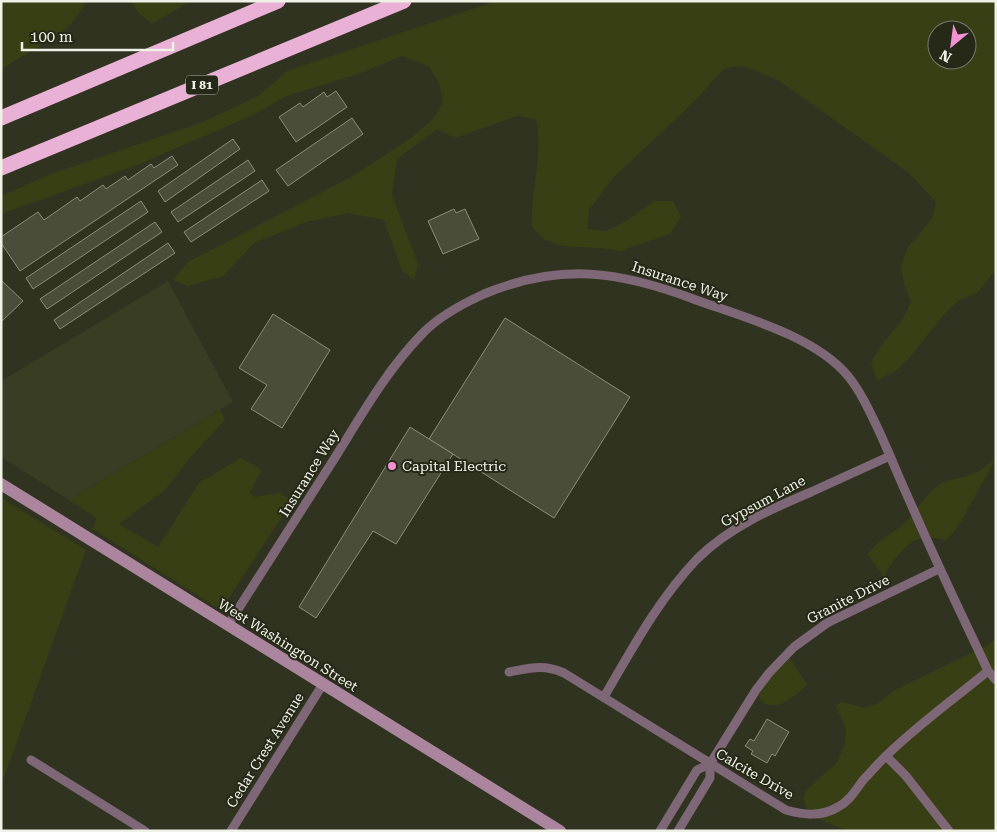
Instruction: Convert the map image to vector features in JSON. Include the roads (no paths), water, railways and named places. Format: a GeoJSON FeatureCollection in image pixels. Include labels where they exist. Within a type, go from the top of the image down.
{"type":"FeatureCollection","features":[{"type":"Feature","properties":{"kind":"highway"},"geometry":{"type":"LineString","coordinates":[[1,118],[278,1]]}},
{"type":"Feature","properties":{"kind":"highway","name":"I 81"},"geometry":{"type":"LineString","coordinates":[[1,168],[404,1]]}},
{"type":"Feature","properties":{"kind":"main road","name":"West Washington Street"},"geometry":{"type":"LineString","coordinates":[[1,484],[560,831]]}},
{"type":"Feature","properties":{"kind":"street","name":"Insurance Way"},"geometry":{"type":"LineString","coordinates":[[228,625],[387,375],[402,355],[424,332],[445,315],[471,300],[519,282],[548,275],[578,273],[610,275],[639,280],[665,288],[792,337],[823,353],[848,375],[868,406],[939,569],[988,671],[996,680]]}},
{"type":"Feature","properties":{"kind":"street","name":"Gypsum Lane"},"geometry":{"type":"LineString","coordinates":[[604,698],[658,605],[698,558],[713,545],[761,515],[890,456]]}},
{"type":"Feature","properties":{"kind":"street","name":"Granite Drive"},"geometry":{"type":"LineString","coordinates":[[678,831],[710,778],[710,764],[756,690],[769,673],[794,647],[827,623],[939,569]]}},
{"type":"Feature","properties":{"kind":"street","name":"Calcite Drive"},"geometry":{"type":"LineString","coordinates":[[509,672],[538,666],[554,669],[786,810],[811,815],[840,807],[863,780],[910,733],[988,671]]}},
{"type":"Feature","properties":{"kind":"street","name":"Cedar Crest Avenue"},"geometry":{"type":"LineString","coordinates":[[231,831],[323,684]]}},
{"type":"Feature","properties":{"kind":"street"},"geometry":{"type":"LineString","coordinates":[[886,756],[906,776],[949,831]]}},
{"type":"Feature","properties":{"kind":"street"},"geometry":{"type":"LineString","coordinates":[[31,760],[145,831]]}},
{"type":"Feature","properties":{"kind":"street","name":"Granite Drive"},"geometry":{"type":"LineString","coordinates":[[660,831],[697,770],[710,764]]}},
{"type":"Feature","properties":{"kind":"place","name":"Capital Electric"},"geometry":{"type":"Point","coordinates":[392,466]}}]}
